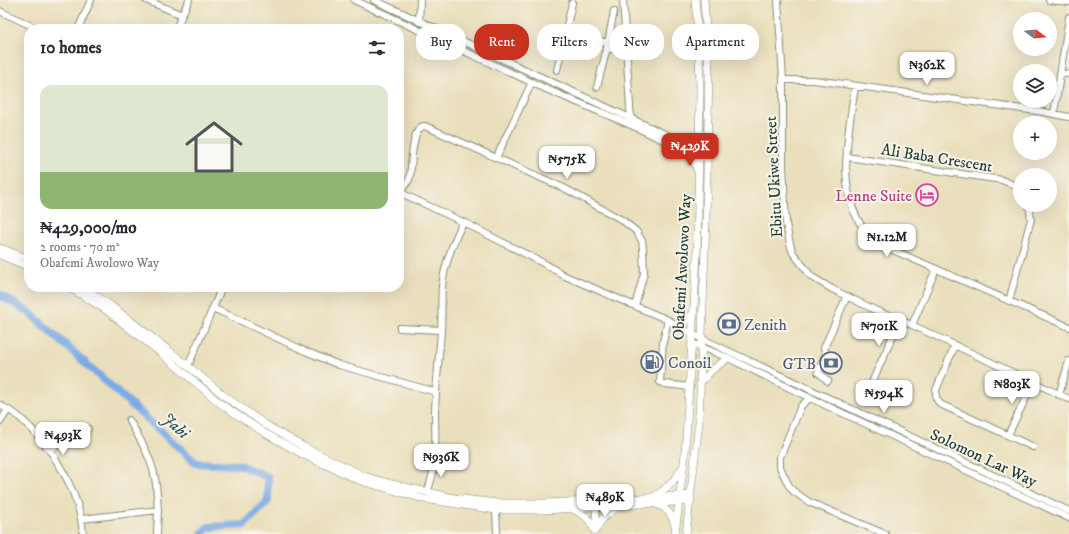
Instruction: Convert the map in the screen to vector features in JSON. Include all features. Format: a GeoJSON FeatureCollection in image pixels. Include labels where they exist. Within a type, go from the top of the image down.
{"type":"FeatureCollection","features":[{"type":"Feature","properties":{"kind":"main road","name":"Obafemi Awolowo Way"},"geometry":{"type":"LineString","coordinates":[[675,531],[684,464],[697,256],[700,154],[700,68],[695,0]]}},
{"type":"Feature","properties":{"kind":"main road","name":"Obafemi Awolowo Way"},"geometry":{"type":"LineString","coordinates":[[686,534],[697,443],[702,346],[709,72],[704,0]]}},
{"type":"Feature","properties":{"kind":"main road"},"geometry":{"type":"LineString","coordinates":[[682,142],[694,140],[698,135],[700,128]]}},
{"type":"Feature","properties":{"kind":"main road"},"geometry":{"type":"LineString","coordinates":[[689,152],[694,161],[699,185]]}},
{"type":"Feature","properties":{"kind":"main road"},"geometry":{"type":"LineString","coordinates":[[0,248],[24,257]]}},
{"type":"Feature","properties":{"kind":"main road"},"geometry":{"type":"LineString","coordinates":[[0,255],[24,265]]}},
{"type":"Feature","properties":{"kind":"main road"},"geometry":{"type":"LineString","coordinates":[[76,292],[106,310],[162,354],[221,404],[263,432],[302,454],[349,472],[392,484],[454,498],[497,503],[620,505],[651,500],[673,481],[684,464]]}},
{"type":"Feature","properties":{"kind":"main road"},"geometry":{"type":"LineString","coordinates":[[90,292],[110,305],[227,398],[266,425],[349,472],[361,481],[424,499],[496,510],[544,510],[596,504],[691,498]]}},
{"type":"Feature","properties":{"kind":"main road"},"geometry":{"type":"LineString","coordinates":[[676,324],[685,322],[694,313]]}},
{"type":"Feature","properties":{"kind":"main road"},"geometry":{"type":"LineString","coordinates":[[700,383],[712,370],[728,358]]}},
{"type":"Feature","properties":{"kind":"main road"},"geometry":{"type":"LineString","coordinates":[[651,500],[669,512],[673,518],[675,531]]}},
{"type":"Feature","properties":{"kind":"main road"},"geometry":{"type":"LineString","coordinates":[[595,533],[603,518],[620,505]]}},
{"type":"Feature","properties":{"kind":"main road"},"geometry":{"type":"LineString","coordinates":[[569,508],[584,514],[590,520],[595,533]]}},
{"type":"Feature","properties":{"kind":"street"},"geometry":{"type":"LineString","coordinates":[[80,24],[91,0]]}},
{"type":"Feature","properties":{"kind":"street"},"geometry":{"type":"LineString","coordinates":[[146,0],[182,15]]}},
{"type":"Feature","properties":{"kind":"street"},"geometry":{"type":"LineString","coordinates":[[178,24],[189,0]]}},
{"type":"Feature","properties":{"kind":"street"},"geometry":{"type":"LineString","coordinates":[[354,0],[532,82],[682,142],[700,154]]}},
{"type":"Feature","properties":{"kind":"street"},"geometry":{"type":"LineString","coordinates":[[374,0],[631,122],[689,152],[708,157]]}},
{"type":"Feature","properties":{"kind":"street"},"geometry":{"type":"LineString","coordinates":[[419,22],[420,0]]}},
{"type":"Feature","properties":{"kind":"street"},"geometry":{"type":"LineString","coordinates":[[623,0],[625,24]]}},
{"type":"Feature","properties":{"kind":"street","name":"Ebitu Ukiwe Street"},"geometry":{"type":"LineString","coordinates":[[778,0],[783,80],[783,166],[786,224],[793,253],[812,277],[847,296],[1069,399]]}},
{"type":"Feature","properties":{"kind":"street"},"geometry":{"type":"LineString","coordinates":[[1049,0],[1069,2]]}},
{"type":"Feature","properties":{"kind":"street"},"geometry":{"type":"LineString","coordinates":[[568,24],[572,3]]}},
{"type":"Feature","properties":{"kind":"street"},"geometry":{"type":"LineString","coordinates":[[0,11],[27,24]]}},
{"type":"Feature","properties":{"kind":"street"},"geometry":{"type":"LineString","coordinates":[[597,87],[608,45],[614,11]]}},
{"type":"Feature","properties":{"kind":"street"},"geometry":{"type":"LineString","coordinates":[[1054,114],[1069,17]]}},
{"type":"Feature","properties":{"kind":"street"},"geometry":{"type":"LineString","coordinates":[[602,43],[608,45]]}},
{"type":"Feature","properties":{"kind":"street"},"geometry":{"type":"LineString","coordinates":[[557,70],[559,60]]}},
{"type":"Feature","properties":{"kind":"street"},"geometry":{"type":"LineString","coordinates":[[627,60],[631,122]]}},
{"type":"Feature","properties":{"kind":"street"},"geometry":{"type":"LineString","coordinates":[[1060,73],[1069,74]]}},
{"type":"Feature","properties":{"kind":"street"},"geometry":{"type":"LineString","coordinates":[[783,80],[813,80],[1069,117]]}},
{"type":"Feature","properties":{"kind":"street"},"geometry":{"type":"LineString","coordinates":[[496,158],[532,82]]}},
{"type":"Feature","properties":{"kind":"street"},"geometry":{"type":"LineString","coordinates":[[856,86],[847,157],[846,181],[849,198],[860,224],[868,234],[875,241],[888,248],[1069,327]]}},
{"type":"Feature","properties":{"kind":"street"},"geometry":{"type":"LineString","coordinates":[[404,185],[410,176],[414,140],[420,128],[425,126],[566,189],[622,220],[636,231],[642,241],[644,274],[635,306]]}},
{"type":"Feature","properties":{"kind":"street","name":"Ali Baba Crescent"},"geometry":{"type":"LineString","coordinates":[[847,157],[1002,180],[1013,185]]}},
{"type":"Feature","properties":{"kind":"street","name":"Solomon Lar Way"},"geometry":{"type":"LineString","coordinates":[[404,195],[463,222],[565,276],[668,320],[692,334],[1069,511]]}},
{"type":"Feature","properties":{"kind":"street"},"geometry":{"type":"LineString","coordinates":[[1009,301],[1031,219],[1030,212]]}},
{"type":"Feature","properties":{"kind":"street"},"geometry":{"type":"LineString","coordinates":[[427,492],[432,481],[435,458],[436,392],[441,330],[442,286],[446,261],[463,222]]}},
{"type":"Feature","properties":{"kind":"street"},"geometry":{"type":"LineString","coordinates":[[912,325],[936,269]]}},
{"type":"Feature","properties":{"kind":"street"},"geometry":{"type":"LineString","coordinates":[[188,366],[220,292]]}},
{"type":"Feature","properties":{"kind":"street"},"geometry":{"type":"LineString","coordinates":[[828,381],[818,372],[826,353],[824,348],[847,296]]}},
{"type":"Feature","properties":{"kind":"street"},"geometry":{"type":"LineString","coordinates":[[213,308],[304,351],[339,365],[436,392]]}},
{"type":"Feature","properties":{"kind":"street"},"geometry":{"type":"LineString","coordinates":[[668,320],[663,342],[660,382],[690,387]]}},
{"type":"Feature","properties":{"kind":"street"},"geometry":{"type":"LineString","coordinates":[[873,380],[900,320]]}},
{"type":"Feature","properties":{"kind":"street"},"geometry":{"type":"LineString","coordinates":[[400,328],[441,330]]}},
{"type":"Feature","properties":{"kind":"street","name":"Solomon Lar Way"},"geometry":{"type":"LineString","coordinates":[[692,343],[728,358],[794,391],[1069,518]]}},
{"type":"Feature","properties":{"kind":"street"},"geometry":{"type":"LineString","coordinates":[[955,345],[936,390],[936,398],[940,404],[1033,447]]}},
{"type":"Feature","properties":{"kind":"street"},"geometry":{"type":"LineString","coordinates":[[1059,395],[1069,361]]}},
{"type":"Feature","properties":{"kind":"street"},"geometry":{"type":"LineString","coordinates":[[1008,435],[1033,383]]}},
{"type":"Feature","properties":{"kind":"street"},"geometry":{"type":"LineString","coordinates":[[794,391],[800,401],[800,406],[780,457],[780,467],[788,484],[793,491],[809,502],[885,534]]}},
{"type":"Feature","properties":{"kind":"street"},"geometry":{"type":"LineString","coordinates":[[800,406],[810,398]]}},
{"type":"Feature","properties":{"kind":"street"},"geometry":{"type":"LineString","coordinates":[[0,405],[17,416],[34,432],[49,450],[73,493],[80,509],[83,534]]}},
{"type":"Feature","properties":{"kind":"street"},"geometry":{"type":"LineString","coordinates":[[0,422],[8,410]]}},
{"type":"Feature","properties":{"kind":"street"},"geometry":{"type":"LineString","coordinates":[[129,420],[140,438],[156,480],[158,510],[157,534]]}},
{"type":"Feature","properties":{"kind":"street"},"geometry":{"type":"LineString","coordinates":[[49,450],[88,429]]}},
{"type":"Feature","properties":{"kind":"street"},"geometry":{"type":"LineString","coordinates":[[595,533],[596,504]]}},
{"type":"Feature","properties":{"kind":"street"},"geometry":{"type":"LineString","coordinates":[[82,520],[158,510]]}},
{"type":"Feature","properties":{"kind":"street"},"geometry":{"type":"LineString","coordinates":[[496,510],[496,534]]}},
{"type":"Feature","properties":{"kind":"waterway","name":"Jabi"},"geometry":{"type":"LineString","coordinates":[[0,295],[29,312],[196,463],[240,465],[268,477],[268,501],[244,525],[208,527],[202,534]]}},
{"type":"Feature","properties":{"kind":"place","name":"Lenne Suite"},"geometry":{"type":"Point","coordinates":[927,195]}},
{"type":"Feature","properties":{"kind":"place","name":"Zenith"},"geometry":{"type":"Point","coordinates":[729,324]}},
{"type":"Feature","properties":{"kind":"place","name":"Conoil"},"geometry":{"type":"Point","coordinates":[652,362]}},
{"type":"Feature","properties":{"kind":"place","name":"GTB"},"geometry":{"type":"Point","coordinates":[831,363]}}]}
